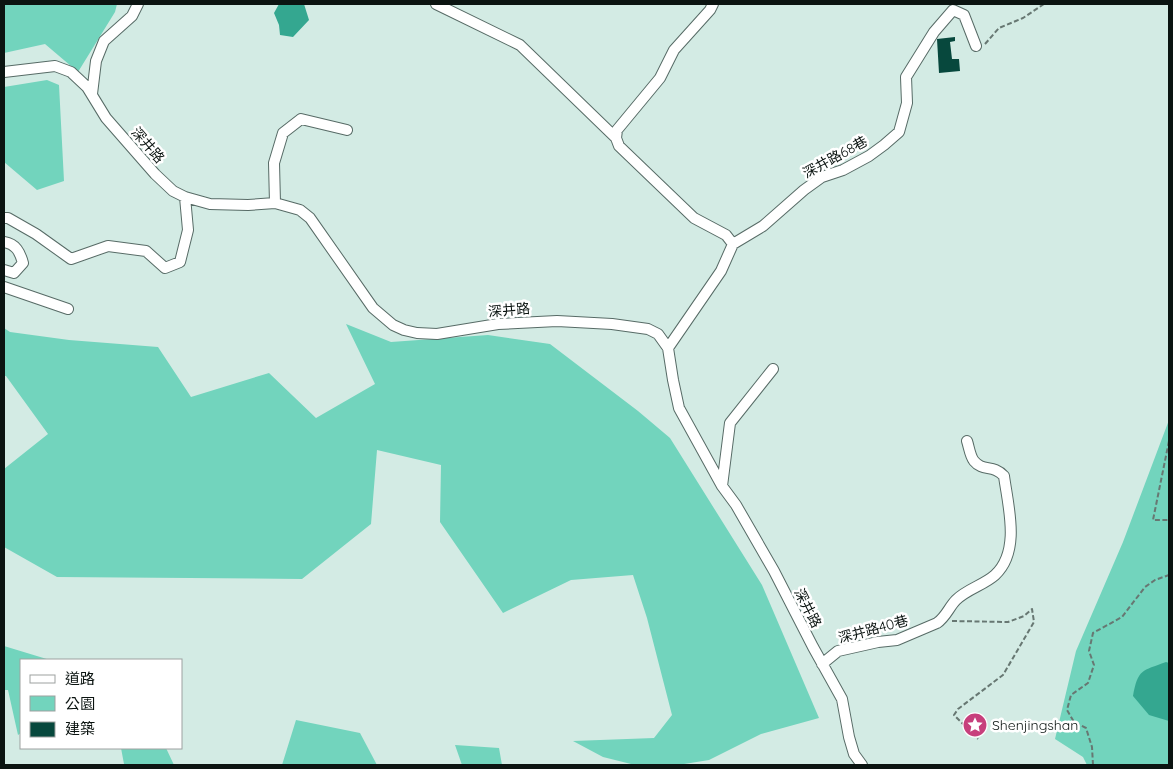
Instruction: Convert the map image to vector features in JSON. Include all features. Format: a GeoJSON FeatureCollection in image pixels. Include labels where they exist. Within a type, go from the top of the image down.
{"type":"FeatureCollection","features":[{"type":"Feature","properties":{"kind":"street"},"geometry":{"type":"LineString","coordinates":[[92,94],[96,61],[104,41],[132,16],[138,4]]}},
{"type":"Feature","properties":{"kind":"street"},"geometry":{"type":"LineString","coordinates":[[436,4],[520,45],[616,138],[619,146],[674,200],[694,218],[726,236],[733,244],[721,271],[668,348]]}},
{"type":"Feature","properties":{"kind":"street"},"geometry":{"type":"LineString","coordinates":[[616,138],[617,130],[660,78],[674,50],[710,10],[713,4]]}},
{"type":"Feature","properties":{"kind":"street","name":"深井路68巷"},"geometry":{"type":"LineString","coordinates":[[733,244],[763,226],[822,177],[842,170],[869,156],[899,132],[907,103],[906,77],[934,32],[953,10],[964,15],[976,46]]}},
{"type":"Feature","properties":{"kind":"street","name":"深井路"},"geometry":{"type":"LineString","coordinates":[[4,72],[54,66],[71,72],[87,87],[106,118],[155,174],[173,191],[185,197],[210,204],[248,205],[275,203],[300,210],[310,218],[373,308],[388,321],[404,330],[437,334],[498,324],[557,321],[648,329],[658,334],[668,348],[672,380],[679,408],[722,486],[736,505],[774,571],[842,699],[854,754],[862,765]]}},
{"type":"Feature","properties":{"kind":"street"},"geometry":{"type":"LineString","coordinates":[[275,203],[274,163],[283,133],[301,119],[347,130]]}},
{"type":"Feature","properties":{"kind":"street"},"geometry":{"type":"LineString","coordinates":[[4,218],[8,218],[36,234],[71,259],[108,246],[146,251],[165,268],[180,262],[188,230],[185,197]]}},
{"type":"Feature","properties":{"kind":"street"},"geometry":{"type":"LineString","coordinates":[[4,242],[19,250],[23,262],[14,273],[4,270]]}},
{"type":"Feature","properties":{"kind":"street"},"geometry":{"type":"LineString","coordinates":[[4,287],[68,309]]}},
{"type":"Feature","properties":{"kind":"street"},"geometry":{"type":"LineString","coordinates":[[722,486],[730,423],[773,369]]}},
{"type":"Feature","properties":{"kind":"street","name":"深井路40巷"},"geometry":{"type":"LineString","coordinates":[[822,664],[838,651],[878,642],[897,640],[937,623],[943,619],[956,600],[994,576],[1005,564],[1010,547],[1010,526],[1004,476],[998,470],[981,466],[974,460],[967,441]]}},
{"type":"Feature","properties":{"kind":"path"},"geometry":{"type":"LineString","coordinates":[[976,46],[984,46],[999,28],[1023,18],[1044,4]]}},
{"type":"Feature","properties":{"kind":"path"},"geometry":{"type":"LineString","coordinates":[[1169,441],[1153,520],[1169,520]]}},
{"type":"Feature","properties":{"kind":"path"},"geometry":{"type":"LineString","coordinates":[[1093,765],[1092,747],[1086,728],[1074,722],[1067,710],[1071,695],[1088,683],[1094,665],[1089,651],[1093,633],[1122,618],[1145,587],[1169,575]]}},
{"type":"Feature","properties":{"kind":"path"},"geometry":{"type":"LineString","coordinates":[[943,619],[960,622],[1008,622],[1024,616],[1032,609],[1034,622],[1003,675],[958,709],[954,715],[978,739]]}},
{"type":"Feature","properties":{"kind":"green space"},"geometry":{"type":"Polygon","coordinates":[[[4,4],[117,4],[115,12],[78,72],[45,44],[4,53],[4,4]]]}},
{"type":"Feature","properties":{"kind":"green space"},"geometry":{"type":"Polygon","coordinates":[[[47,80],[59,85],[64,181],[37,190],[4,162],[4,87],[47,80]]]}},
{"type":"Feature","properties":{"kind":"green space"},"geometry":{"type":"Polygon","coordinates":[[[346,324],[391,342],[488,335],[550,344],[638,411],[670,438],[762,585],[819,718],[761,734],[709,760],[678,765],[635,765],[603,757],[573,741],[654,738],[672,715],[647,618],[633,575],[571,580],[503,613],[440,522],[441,465],[377,450],[371,524],[302,579],[57,577],[4,547],[4,469],[48,434],[6,376],[4,376],[4,328],[10,332],[69,340],[158,347],[191,397],[269,373],[316,418],[375,384],[346,324]]]}},
{"type":"Feature","properties":{"kind":"green space"},"geometry":{"type":"Polygon","coordinates":[[[1169,420],[1169,765],[1087,765],[1083,757],[1055,739],[1076,651],[1123,542],[1169,420]]]}},
{"type":"Feature","properties":{"kind":"green space"},"geometry":{"type":"Polygon","coordinates":[[[4,646],[47,659],[20,659],[20,734],[18,735],[8,690],[4,690],[4,646]]]}},
{"type":"Feature","properties":{"kind":"green space"},"geometry":{"type":"Polygon","coordinates":[[[296,720],[360,733],[377,765],[282,765],[296,720]]]}},
{"type":"Feature","properties":{"kind":"green space"},"geometry":{"type":"Polygon","coordinates":[[[455,745],[499,748],[502,765],[462,765],[455,745]]]}},
{"type":"Feature","properties":{"kind":"green space"},"geometry":{"type":"Polygon","coordinates":[[[121,749],[166,749],[174,765],[120,765],[124,764],[121,749]]]}},
{"type":"Feature","properties":{"kind":"shaded area"},"geometry":{"type":"Polygon","coordinates":[[[279,4],[304,4],[309,20],[293,37],[280,35],[279,25],[274,13],[279,4]]]}},
{"type":"Feature","properties":{"kind":"shaded area"},"geometry":{"type":"Polygon","coordinates":[[[1166,662],[1169,663],[1169,721],[1149,715],[1133,696],[1137,681],[1142,672],[1166,662]]]}},
{"type":"Feature","properties":{"kind":"building"},"geometry":{"type":"Polygon","coordinates":[[[955,37],[955,41],[950,42],[952,59],[959,59],[960,71],[939,73],[937,39],[955,37]]]}},
{"type":"Feature","properties":{"kind":"place","name":"Shenjingshan"},"geometry":{"type":"Point","coordinates":[975,725]}}]}
